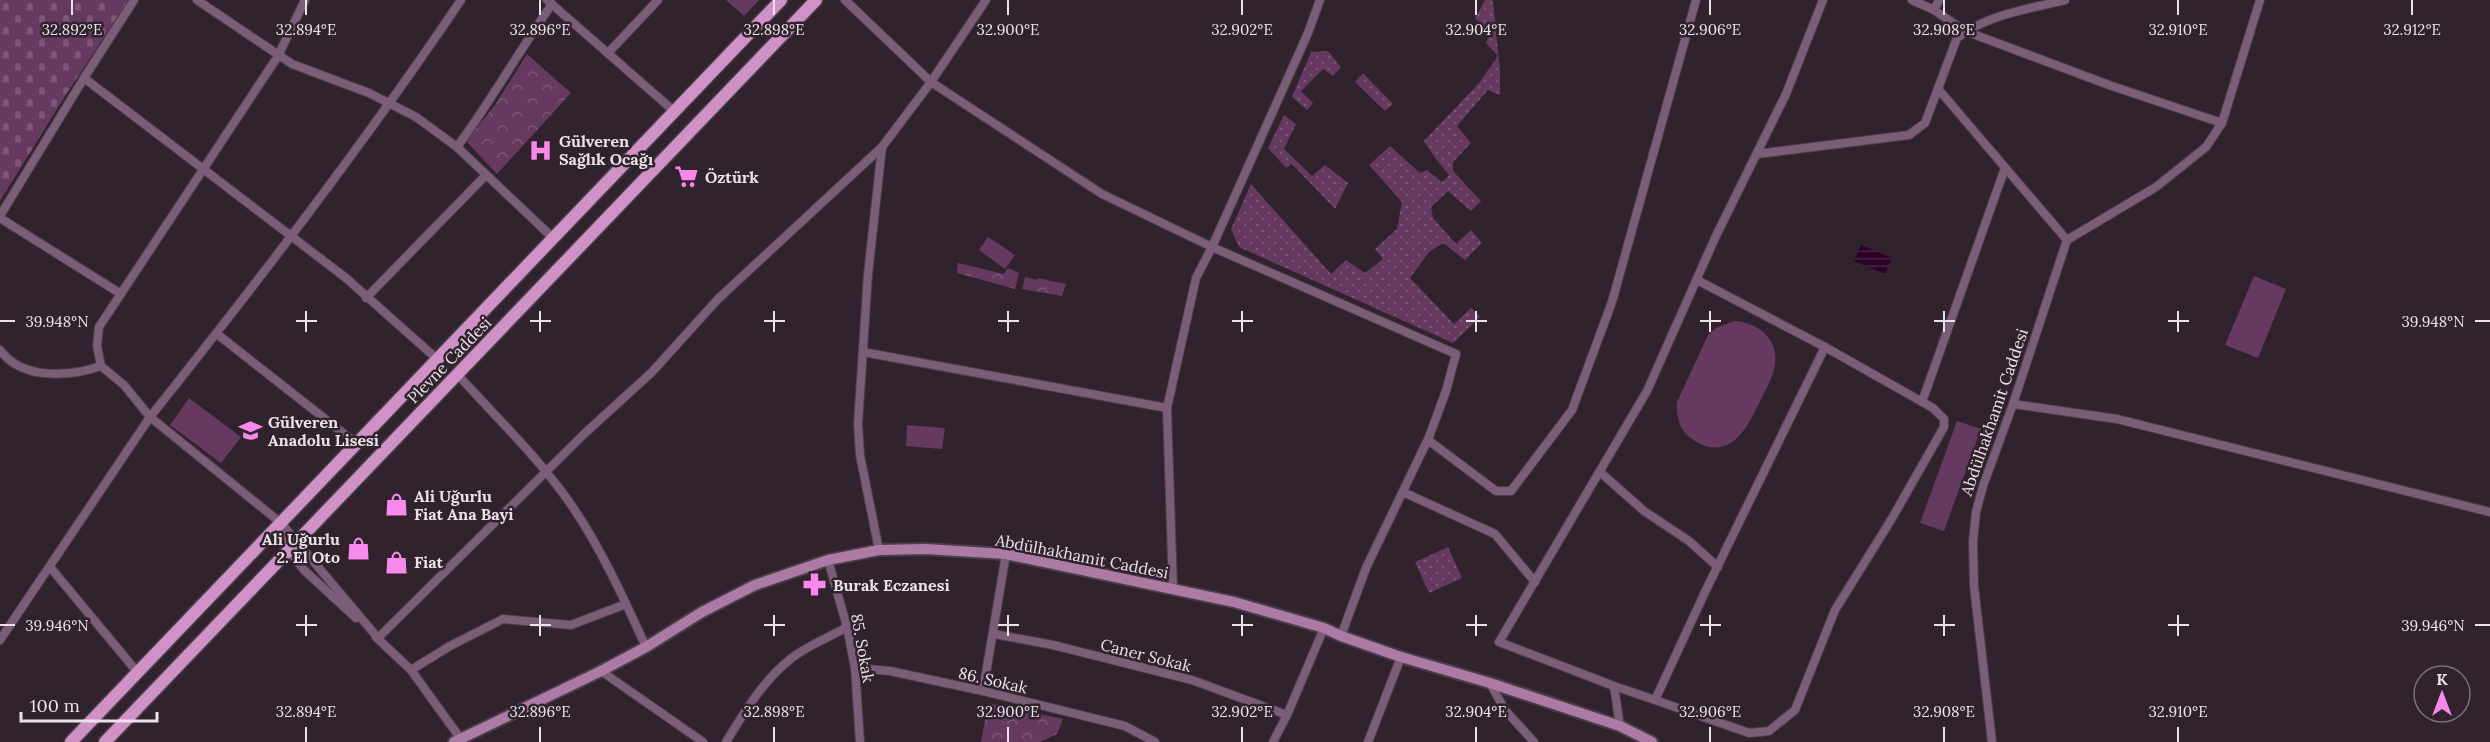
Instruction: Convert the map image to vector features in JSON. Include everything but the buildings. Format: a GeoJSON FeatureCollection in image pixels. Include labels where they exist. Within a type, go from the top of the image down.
{"type":"FeatureCollection","features":[{"type":"Feature","properties":{"kind":"main road","name":"Plevne Caddesi"},"geometry":{"type":"LineString","coordinates":[[71,742],[781,0]]}},
{"type":"Feature","properties":{"kind":"main road","name":"Plevne Caddesi"},"geometry":{"type":"LineString","coordinates":[[105,742],[816,0]]}},
{"type":"Feature","properties":{"kind":"main road","name":"Abdülhakhamit Caddesi"},"geometry":{"type":"LineString","coordinates":[[459,741],[601,671],[646,647],[702,612],[755,585],[828,560],[879,550],[926,549],[1006,554],[1234,602],[1324,628],[1401,657],[1490,683],[1620,726],[1652,742]]}},
{"type":"Feature","properties":{"kind":"street"},"geometry":{"type":"LineString","coordinates":[[121,294],[0,217],[134,0]]}},
{"type":"Feature","properties":{"kind":"street"},"geometry":{"type":"LineString","coordinates":[[197,0],[292,64],[369,93],[416,117],[457,147],[553,238]]}},
{"type":"Feature","properties":{"kind":"street"},"geometry":{"type":"LineString","coordinates":[[305,0],[278,56],[99,327],[97,346],[101,366],[124,385],[150,417],[281,523],[304,570],[411,670],[459,741]]}},
{"type":"Feature","properties":{"kind":"street"},"geometry":{"type":"LineString","coordinates":[[0,640],[150,417],[217,334],[391,104],[461,0]]}},
{"type":"Feature","properties":{"kind":"street"},"geometry":{"type":"LineString","coordinates":[[609,53],[658,0]]}},
{"type":"Feature","properties":{"kind":"street"},"geometry":{"type":"LineString","coordinates":[[845,0],[931,82],[1102,194],[1212,248],[1456,354],[1446,391],[1428,440],[1366,568],[1341,636]]}},
{"type":"Feature","properties":{"kind":"street"},"geometry":{"type":"LineString","coordinates":[[378,638],[546,472],[652,372],[718,298],[882,147],[931,82],[986,0]]}},
{"type":"Feature","properties":{"kind":"street"},"geometry":{"type":"LineString","coordinates":[[1173,589],[1167,408],[1196,278],[1212,248],[1308,33],[1320,0]]}},
{"type":"Feature","properties":{"kind":"street"},"geometry":{"type":"LineString","coordinates":[[1428,440],[1496,490],[1511,491],[1572,410],[1612,302],[1696,0]]}},
{"type":"Feature","properties":{"kind":"street"},"geometry":{"type":"LineString","coordinates":[[1696,280],[1825,347],[1934,408],[1944,419],[1944,427],[1891,520],[1835,610],[1795,710],[1768,730],[1749,733],[1614,686],[1499,642],[1647,391],[1696,280],[1786,94],[1823,0]]}},
{"type":"Feature","properties":{"kind":"street"},"geometry":{"type":"LineString","coordinates":[[1912,0],[1934,10],[1965,31],[2109,85],[2222,123]]}},
{"type":"Feature","properties":{"kind":"street"},"geometry":{"type":"LineString","coordinates":[[1934,10],[1939,0]]}},
{"type":"Feature","properties":{"kind":"street"},"geometry":{"type":"LineString","coordinates":[[1757,153],[1909,135],[1925,123],[1939,90],[1956,38],[1965,31],[1986,22],[2065,0]]}},
{"type":"Feature","properties":{"kind":"street"},"geometry":{"type":"LineString","coordinates":[[1939,90],[2067,240],[2156,187],[2206,147],[2222,123],[2260,0]]}},
{"type":"Feature","properties":{"kind":"street"},"geometry":{"type":"LineString","coordinates":[[457,147],[484,110],[549,2],[675,112]]}},
{"type":"Feature","properties":{"kind":"street"},"geometry":{"type":"LineString","coordinates":[[84,78],[346,278],[437,360]]}},
{"type":"Feature","properties":{"kind":"street"},"geometry":{"type":"LineString","coordinates":[[879,550],[858,424],[868,274],[882,147]]}},
{"type":"Feature","properties":{"kind":"street"},"geometry":{"type":"LineString","coordinates":[[1922,402],[2005,168]]}},
{"type":"Feature","properties":{"kind":"street"},"geometry":{"type":"LineString","coordinates":[[366,298],[486,175]]}},
{"type":"Feature","properties":{"kind":"street","name":"Abdülhakhamit Caddesi"},"geometry":{"type":"LineString","coordinates":[[1992,742],[1974,586],[1973,541],[1976,512],[2067,240]]}},
{"type":"Feature","properties":{"kind":"street"},"geometry":{"type":"LineString","coordinates":[[217,334],[357,444]]}},
{"type":"Feature","properties":{"kind":"street"},"geometry":{"type":"LineString","coordinates":[[1655,700],[1825,347]]}},
{"type":"Feature","properties":{"kind":"street"},"geometry":{"type":"LineString","coordinates":[[0,350],[13,364],[29,370],[81,373],[101,366]]}},
{"type":"Feature","properties":{"kind":"street"},"geometry":{"type":"LineString","coordinates":[[863,352],[1167,408]]}},
{"type":"Feature","properties":{"kind":"street"},"geometry":{"type":"LineString","coordinates":[[458,375],[546,472],[572,506],[602,555],[646,647]]}},
{"type":"Feature","properties":{"kind":"street"},"geometry":{"type":"LineString","coordinates":[[2013,404],[2117,419],[2490,512]]}},
{"type":"Feature","properties":{"kind":"street"},"geometry":{"type":"LineString","coordinates":[[1600,472],[1644,511],[1689,541],[1718,567]]}},
{"type":"Feature","properties":{"kind":"street"},"geometry":{"type":"LineString","coordinates":[[1403,492],[1495,534],[1535,582]]}},
{"type":"Feature","properties":{"kind":"street"},"geometry":{"type":"LineString","coordinates":[[281,523],[293,546],[378,638]]}},
{"type":"Feature","properties":{"kind":"street"},"geometry":{"type":"LineString","coordinates":[[983,691],[1006,554]]}},
{"type":"Feature","properties":{"kind":"street","name":"85. Sokak"},"geometry":{"type":"LineString","coordinates":[[828,560],[847,627],[855,668],[860,742]]}},
{"type":"Feature","properties":{"kind":"street"},"geometry":{"type":"LineString","coordinates":[[50,567],[138,673]]}},
{"type":"Feature","properties":{"kind":"street"},"geometry":{"type":"LineString","coordinates":[[411,670],[450,646],[503,619],[571,625],[626,604]]}},
{"type":"Feature","properties":{"kind":"street"},"geometry":{"type":"LineString","coordinates":[[726,742],[751,703],[773,675],[795,656],[847,627]]}},
{"type":"Feature","properties":{"kind":"street"},"geometry":{"type":"LineString","coordinates":[[1273,742],[1287,716],[1324,628]]}},
{"type":"Feature","properties":{"kind":"street","name":"Caner Sokak"},"geometry":{"type":"LineString","coordinates":[[994,634],[1053,645],[1192,680],[1287,716]]}},
{"type":"Feature","properties":{"kind":"street"},"geometry":{"type":"LineString","coordinates":[[1368,742],[1401,657]]}},
{"type":"Feature","properties":{"kind":"street","name":"86. Sokak"},"geometry":{"type":"LineString","coordinates":[[855,668],[890,671],[1125,726],[1155,742]]}},
{"type":"Feature","properties":{"kind":"street"},"geometry":{"type":"LineString","coordinates":[[601,671],[690,739],[703,742]]}},
{"type":"Feature","properties":{"kind":"street"},"geometry":{"type":"LineString","coordinates":[[1490,683],[1505,710],[1534,742]]}},
{"type":"Feature","properties":{"kind":"street"},"geometry":{"type":"LineString","coordinates":[[1614,686],[1620,726]]}},
{"type":"Feature","properties":{"kind":"green space"},"geometry":{"type":"Polygon","coordinates":[[[0,0],[129,0],[67,93],[0,201],[0,0]]]}},
{"type":"Feature","properties":{"kind":"green space"},"geometry":{"type":"Polygon","coordinates":[[[726,0],[759,0],[744,16],[726,0]]]}},
{"type":"Feature","properties":{"kind":"green space"},"geometry":{"type":"Polygon","coordinates":[[[1485,0],[1493,0],[1500,71],[1500,95],[1488,90],[1457,126],[1471,143],[1453,162],[1453,171],[1481,201],[1471,211],[1448,191],[1431,207],[1433,218],[1456,244],[1471,230],[1482,243],[1465,260],[1443,243],[1429,252],[1410,278],[1454,324],[1471,308],[1480,317],[1453,343],[1239,247],[1231,229],[1251,184],[1331,274],[1346,260],[1365,273],[1383,259],[1375,249],[1397,229],[1402,202],[1369,165],[1390,146],[1420,173],[1427,170],[1442,182],[1449,175],[1424,141],[1479,83],[1498,56],[1486,43],[1489,35],[1475,18],[1485,0]]]}},
{"type":"Feature","properties":{"kind":"green space"},"geometry":{"type":"Polygon","coordinates":[[[1328,51],[1341,67],[1333,76],[1323,69],[1301,91],[1313,103],[1307,110],[1292,97],[1311,52],[1328,51]]]}},
{"type":"Feature","properties":{"kind":"green space"},"geometry":{"type":"Polygon","coordinates":[[[527,54],[571,93],[497,174],[466,141],[495,105],[527,54]]]}},
{"type":"Feature","properties":{"kind":"green space"},"geometry":{"type":"Polygon","coordinates":[[[1363,73],[1393,104],[1385,111],[1355,82],[1363,73]]]}},
{"type":"Feature","properties":{"kind":"green space"},"geometry":{"type":"Polygon","coordinates":[[[1284,115],[1296,124],[1284,149],[1312,176],[1325,165],[1348,183],[1335,209],[1292,164],[1286,168],[1268,148],[1284,115]]]}},
{"type":"Feature","properties":{"kind":"green space"},"geometry":{"type":"Polygon","coordinates":[[[988,237],[1015,255],[1005,269],[979,250],[988,237]]]}},
{"type":"Feature","properties":{"kind":"green space"},"geometry":{"type":"Polygon","coordinates":[[[958,263],[1004,274],[1008,268],[1019,273],[1015,289],[957,273],[958,263]]]}},
{"type":"Feature","properties":{"kind":"green space"},"geometry":{"type":"Polygon","coordinates":[[[2254,276],[2286,289],[2258,358],[2225,345],[2254,276]]]}},
{"type":"Feature","properties":{"kind":"green space"},"geometry":{"type":"Polygon","coordinates":[[[1025,277],[1066,284],[1062,296],[1022,289],[1025,277]]]}},
{"type":"Feature","properties":{"kind":"green space"},"geometry":{"type":"Polygon","coordinates":[[[1734,321],[1751,325],[1765,334],[1774,347],[1775,365],[1767,387],[1744,430],[1729,444],[1708,447],[1695,441],[1682,429],[1677,414],[1677,402],[1708,335],[1716,328],[1734,321]]]}},
{"type":"Feature","properties":{"kind":"green space"},"geometry":{"type":"Polygon","coordinates":[[[189,398],[241,437],[221,463],[170,425],[189,398]]]}},
{"type":"Feature","properties":{"kind":"green space"},"geometry":{"type":"Polygon","coordinates":[[[1957,421],[1981,429],[1944,531],[1920,523],[1957,421]]]}},
{"type":"Feature","properties":{"kind":"green space"},"geometry":{"type":"Polygon","coordinates":[[[907,425],[945,428],[942,449],[906,446],[907,425]]]}},
{"type":"Feature","properties":{"kind":"green space"},"geometry":{"type":"Polygon","coordinates":[[[1448,547],[1462,578],[1429,593],[1415,562],[1448,547]]]}},
{"type":"Feature","properties":{"kind":"green space"},"geometry":{"type":"Polygon","coordinates":[[[988,703],[1063,719],[1057,734],[1040,742],[981,742],[988,703]]]}},
{"type":"Feature","properties":{"kind":"shaded area"},"geometry":{"type":"Polygon","coordinates":[[[1861,245],[1892,258],[1885,274],[1854,261],[1861,245]]]}},
{"type":"Feature","properties":{"kind":"place","name":"Gülveren Sağlık Ocağı"},"geometry":{"type":"Point","coordinates":[541,150]}},
{"type":"Feature","properties":{"kind":"place","name":"Öztürk"},"geometry":{"type":"Point","coordinates":[687,177]}},
{"type":"Feature","properties":{"kind":"place","name":"Gülveren Anadolu Lisesi"},"geometry":{"type":"Point","coordinates":[250,431]}},
{"type":"Feature","properties":{"kind":"place","name":"Ali Uğurlu Fiat Ana Bayi"},"geometry":{"type":"Point","coordinates":[396,505]}},
{"type":"Feature","properties":{"kind":"place","name":"Ali Uğurlu 2. El Oto"},"geometry":{"type":"Point","coordinates":[358,548]}},
{"type":"Feature","properties":{"kind":"place","name":"Fiat"},"geometry":{"type":"Point","coordinates":[396,562]}},
{"type":"Feature","properties":{"kind":"place","name":"Burak Eczanesi"},"geometry":{"type":"Point","coordinates":[815,585]}}]}
